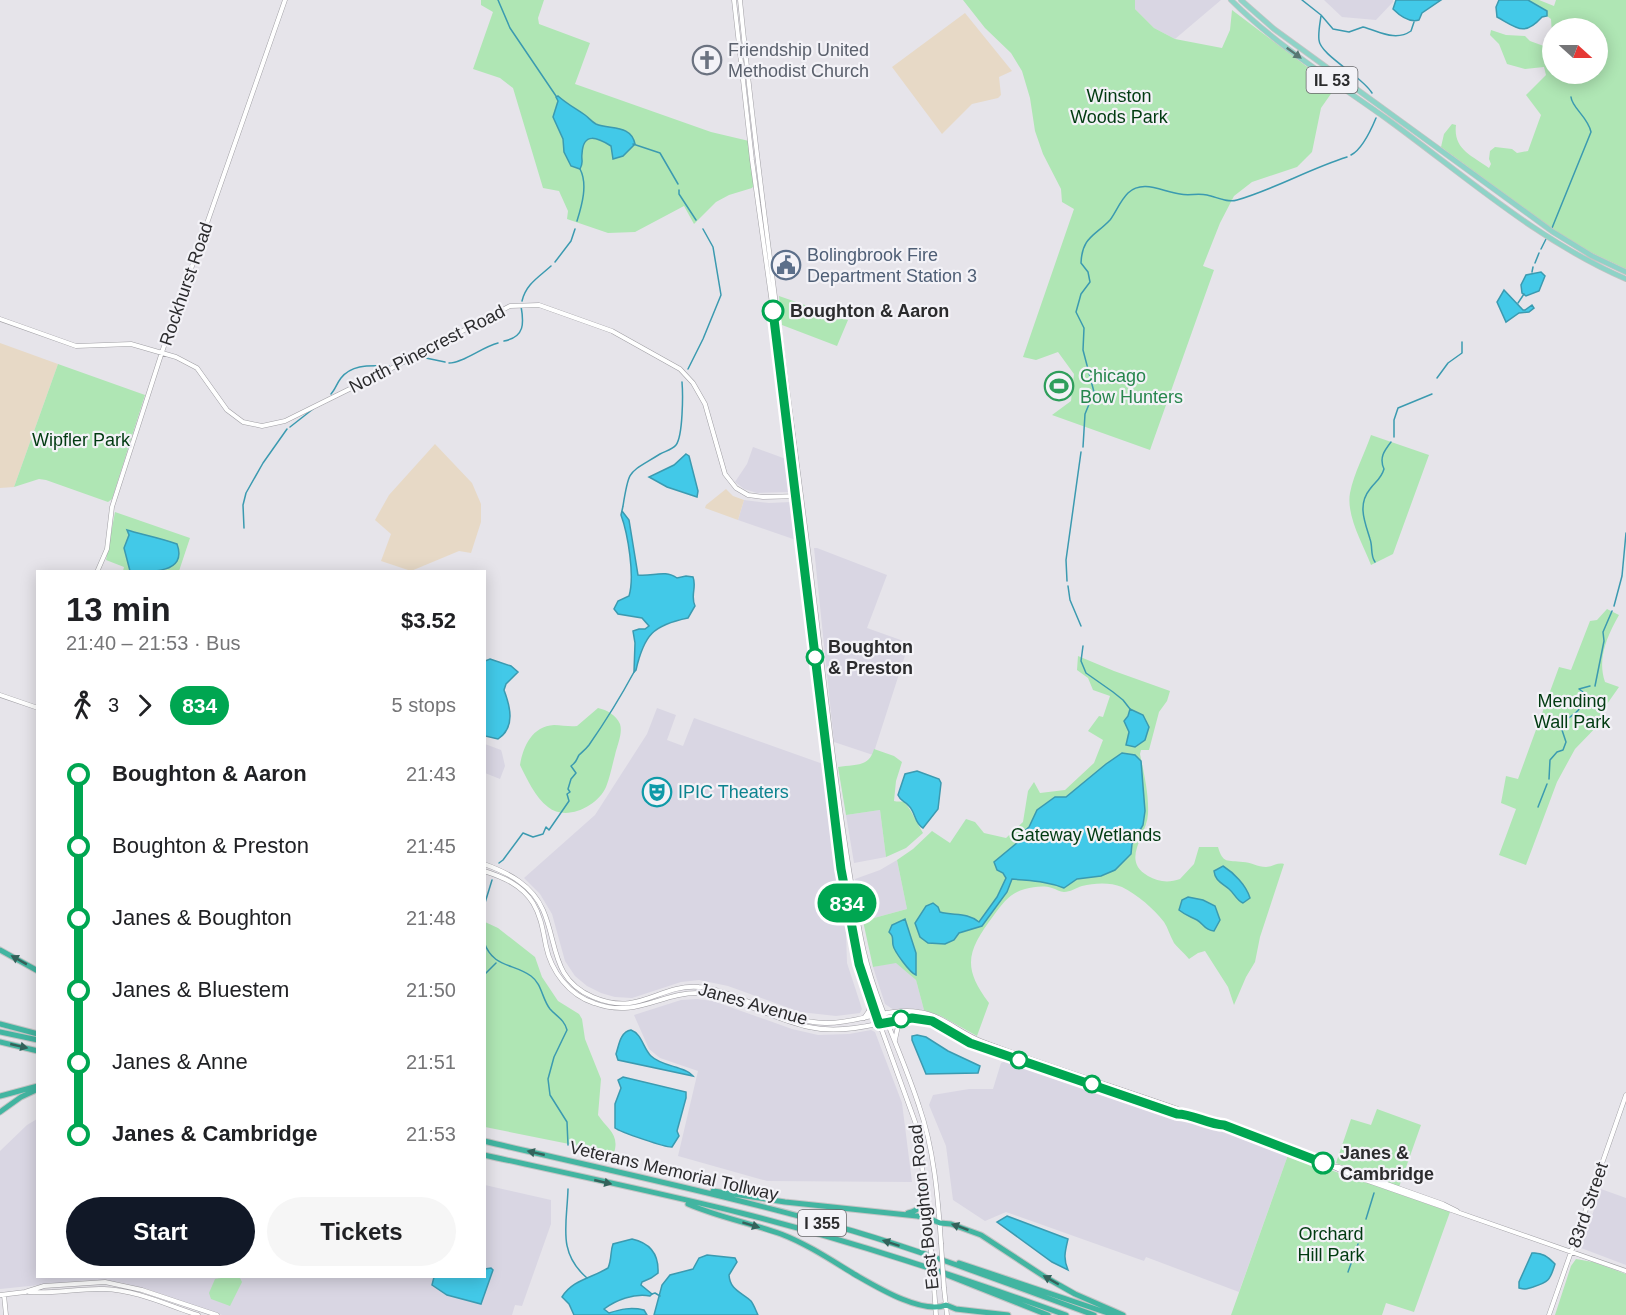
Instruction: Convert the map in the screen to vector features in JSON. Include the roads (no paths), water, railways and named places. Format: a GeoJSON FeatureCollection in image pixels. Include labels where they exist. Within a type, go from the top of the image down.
{"type":"FeatureCollection","features":[{"type":"Feature","properties":{"kind":"highway"},"geometry":{"type":"LineString","coordinates":[[0,950],[36,970]]}},
{"type":"Feature","properties":{"kind":"highway"},"geometry":{"type":"LineString","coordinates":[[0,1024],[36,1033]]}},
{"type":"Feature","properties":{"kind":"highway"},"geometry":{"type":"LineString","coordinates":[[0,1032],[36,1040]]}},
{"type":"Feature","properties":{"kind":"highway"},"geometry":{"type":"LineString","coordinates":[[0,1042],[36,1051]]}},
{"type":"Feature","properties":{"kind":"highway"},"geometry":{"type":"LineString","coordinates":[[0,1096],[36,1088]]}},
{"type":"Feature","properties":{"kind":"highway"},"geometry":{"type":"LineString","coordinates":[[0,1112],[36,1089]]}},
{"type":"Feature","properties":{"kind":"highway","name":"Veterans Memorial Tollway"},"geometry":{"type":"LineString","coordinates":[[486,1142],[695,1190],[853,1231],[947,1261],[1094,1315]]}},
{"type":"Feature","properties":{"kind":"highway","name":"Veterans Memorial Tollway"},"geometry":{"type":"LineString","coordinates":[[486,1155],[741,1213],[818,1234],[937,1270],[1066,1315]]}},
{"type":"Feature","properties":{"kind":"highway"},"geometry":{"type":"LineString","coordinates":[[900,1214],[919,1209],[923,1202],[925,1185]]}},
{"type":"Feature","properties":{"kind":"highway"},"geometry":{"type":"LineString","coordinates":[[695,1190],[900,1214],[951,1224],[981,1235],[1075,1294],[1123,1315]]}},
{"type":"Feature","properties":{"kind":"highway"},"geometry":{"type":"LineString","coordinates":[[676,1198],[703,1210],[782,1235],[925,1313]]}},
{"type":"Feature","properties":{"kind":"highway"},"geometry":{"type":"LineString","coordinates":[[947,1261],[982,1269],[1114,1315]]}},
{"type":"Feature","properties":{"kind":"highway"},"geometry":{"type":"LineString","coordinates":[[937,1270],[1048,1315]]}},
{"type":"Feature","properties":{"kind":"highway"},"geometry":{"type":"LineString","coordinates":[[913,1307],[936,1312],[946,1305],[956,1309],[1008,1315]]}},
{"type":"Feature","properties":{"kind":"highway"},"geometry":{"type":"LineString","coordinates":[[958,1315],[972,1311]]}},
{"type":"Feature","properties":{"kind":"main road","name":"IL 53"},"geometry":{"type":"LineString","coordinates":[[1231,0],[1280,42],[1515,214],[1559,243],[1626,279]]}},
{"type":"Feature","properties":{"kind":"main road","name":"IL 53"},"geometry":{"type":"LineString","coordinates":[[1241,0],[1274,29],[1515,205],[1562,238],[1626,272]]}},
{"type":"Feature","properties":{"kind":"street","name":"Rockhurst Road"},"geometry":{"type":"LineString","coordinates":[[98,570],[107,549],[112,507],[162,352],[285,0]]}},
{"type":"Feature","properties":{"kind":"street","name":"East Boughton Road"},"geometry":{"type":"LineString","coordinates":[[734,0],[837,839],[854,940],[869,996],[918,1130],[936,1312]]}},
{"type":"Feature","properties":{"kind":"street","name":"East Boughton Road"},"geometry":{"type":"LineString","coordinates":[[741,0],[779,336],[838,797],[861,940],[874,986],[921,1108],[936,1180],[946,1315]]}},
{"type":"Feature","properties":{"kind":"street","name":"North Pinecrest Road"},"geometry":{"type":"LineString","coordinates":[[0,319],[76,346],[127,344],[162,352],[197,368],[227,410],[243,422],[262,426],[285,421],[510,306],[539,305],[612,331],[680,369],[693,383],[705,404],[725,474],[736,488],[748,495],[763,497],[801,496]]}},
{"type":"Feature","properties":{"kind":"street"},"geometry":{"type":"LineString","coordinates":[[0,695],[36,707]]}},
{"type":"Feature","properties":{"kind":"street","name":"Janes Avenue"},"geometry":{"type":"LineString","coordinates":[[486,865],[516,878],[534,895],[544,912],[561,968],[579,988],[594,997],[614,1003],[632,1004],[681,988],[697,987],[718,990],[800,1019],[825,1023],[907,1012],[927,1014],[983,1041],[1172,1107],[1186,1114],[1224,1125],[1284,1149],[1433,1200],[1626,1271]]}},
{"type":"Feature","properties":{"kind":"street","name":"Janes Avenue"},"geometry":{"type":"LineString","coordinates":[[486,872],[510,882],[529,897],[540,920],[548,955],[555,971],[574,992],[594,1004],[628,1009],[679,995],[703,993],[719,996],[808,1027],[837,1029],[922,1018],[932,1021],[970,1043],[1177,1114],[1186,1114]]}},
{"type":"Feature","properties":{"kind":"street"},"geometry":{"type":"LineString","coordinates":[[863,1019],[869,1011],[869,996]]}},
{"type":"Feature","properties":{"kind":"street"},"geometry":{"type":"LineString","coordinates":[[895,1041],[902,1019]]}},
{"type":"Feature","properties":{"kind":"street","name":"83rd Street"},"geometry":{"type":"LineString","coordinates":[[1549,1315],[1626,1095]]}},
{"type":"Feature","properties":{"kind":"street"},"geometry":{"type":"LineString","coordinates":[[6,1315],[2,1295],[25,1292],[44,1286],[88,1282],[112,1283],[142,1290],[217,1315]]}},
{"type":"Feature","properties":{"kind":"street"},"geometry":{"type":"LineString","coordinates":[[25,1292],[109,1289],[138,1295],[198,1315]]}},
{"type":"Feature","properties":{"kind":"water"},"geometry":{"type":"Polygon","coordinates":[[[1396,0],[1441,0],[1422,13],[1419,20],[1412,21],[1393,9],[1396,0]]]}},
{"type":"Feature","properties":{"kind":"water"},"geometry":{"type":"Polygon","coordinates":[[[1499,0],[1528,0],[1547,11],[1547,16],[1542,17],[1530,27],[1520,29],[1497,17],[1496,7],[1499,0]]]}},
{"type":"Feature","properties":{"kind":"water"},"geometry":{"type":"Polygon","coordinates":[[[558,96],[596,124],[625,130],[633,138],[635,144],[623,156],[613,159],[611,146],[596,139],[588,139],[583,147],[580,169],[571,166],[564,152],[563,139],[553,117],[558,96]]]}},
{"type":"Feature","properties":{"kind":"water"},"geometry":{"type":"Polygon","coordinates":[[[1541,272],[1545,276],[1539,291],[1526,296],[1522,293],[1521,285],[1526,275],[1541,272]]]}},
{"type":"Feature","properties":{"kind":"water"},"geometry":{"type":"Polygon","coordinates":[[[1504,290],[1523,310],[1532,305],[1534,308],[1529,312],[1519,313],[1506,322],[1497,302],[1504,290]]]}},
{"type":"Feature","properties":{"kind":"water"},"geometry":{"type":"Polygon","coordinates":[[[686,454],[689,456],[698,491],[697,497],[667,487],[649,477],[674,465],[686,454]]]}},
{"type":"Feature","properties":{"kind":"water"},"geometry":{"type":"Polygon","coordinates":[[[623,506],[622,511],[629,520],[638,575],[668,574],[677,578],[693,577],[694,584],[695,606],[688,618],[666,624],[652,634],[643,648],[634,672],[633,631],[649,626],[642,618],[618,614],[614,609],[618,601],[629,596],[631,588],[630,556],[621,515],[623,506]]]}},
{"type":"Feature","properties":{"kind":"water"},"geometry":{"type":"Polygon","coordinates":[[[127,530],[177,544],[179,554],[177,561],[172,566],[160,570],[130,570],[124,548],[129,535],[127,530]]]}},
{"type":"Feature","properties":{"kind":"water"},"geometry":{"type":"Polygon","coordinates":[[[490,659],[511,666],[518,672],[506,684],[504,690],[510,716],[507,729],[498,739],[486,736],[486,661],[490,659]]]}},
{"type":"Feature","properties":{"kind":"water"},"geometry":{"type":"Polygon","coordinates":[[[1130,709],[1143,715],[1149,727],[1145,740],[1135,747],[1126,745],[1129,732],[1124,721],[1130,709]]]}},
{"type":"Feature","properties":{"kind":"water"},"geometry":{"type":"Polygon","coordinates":[[[1122,753],[1135,755],[1141,761],[1145,811],[1143,825],[1132,844],[1131,854],[1115,870],[1101,876],[1077,879],[1064,888],[1012,879],[1007,892],[982,926],[959,933],[954,940],[945,944],[928,943],[920,937],[915,923],[926,906],[933,903],[940,912],[965,915],[979,922],[997,897],[1006,878],[997,870],[994,862],[1018,842],[1021,834],[1029,827],[1037,810],[1055,797],[1066,797],[1122,753]]]}},
{"type":"Feature","properties":{"kind":"water"},"geometry":{"type":"Polygon","coordinates":[[[917,771],[939,779],[941,783],[938,809],[923,828],[911,809],[898,795],[905,774],[917,771]]]}},
{"type":"Feature","properties":{"kind":"water"},"geometry":{"type":"Polygon","coordinates":[[[1223,866],[1246,888],[1250,898],[1243,903],[1216,877],[1214,871],[1223,866]]]}},
{"type":"Feature","properties":{"kind":"water"},"geometry":{"type":"Polygon","coordinates":[[[1188,897],[1203,900],[1215,906],[1220,920],[1214,931],[1179,910],[1182,900],[1188,897]]]}},
{"type":"Feature","properties":{"kind":"water"},"geometry":{"type":"Polygon","coordinates":[[[905,919],[916,953],[916,975],[896,952],[889,932],[892,925],[905,919]]]}},
{"type":"Feature","properties":{"kind":"water"},"geometry":{"type":"Polygon","coordinates":[[[631,1030],[638,1035],[648,1053],[656,1060],[685,1070],[693,1076],[618,1060],[616,1054],[620,1039],[624,1033],[631,1030]]]}},
{"type":"Feature","properties":{"kind":"water"},"geometry":{"type":"Polygon","coordinates":[[[912,1036],[926,1037],[948,1051],[980,1066],[978,1073],[926,1074],[912,1040],[912,1036]]]}},
{"type":"Feature","properties":{"kind":"water"},"geometry":{"type":"Polygon","coordinates":[[[623,1077],[686,1092],[677,1131],[679,1136],[672,1147],[615,1128],[615,1104],[621,1088],[618,1080],[623,1077]]]}},
{"type":"Feature","properties":{"kind":"water"},"geometry":{"type":"Polygon","coordinates":[[[1007,1216],[1068,1239],[1065,1262],[1068,1270],[1052,1262],[997,1222],[1007,1216]]]}},
{"type":"Feature","properties":{"kind":"water"},"geometry":{"type":"Polygon","coordinates":[[[632,1239],[644,1243],[652,1250],[657,1260],[658,1273],[642,1282],[641,1285],[652,1294],[625,1298],[604,1309],[609,1313],[639,1309],[644,1310],[647,1315],[574,1315],[569,1304],[562,1297],[566,1291],[608,1268],[613,1244],[632,1239]]]}},
{"type":"Feature","properties":{"kind":"water"},"geometry":{"type":"Polygon","coordinates":[[[1532,1253],[1542,1254],[1550,1259],[1555,1264],[1553,1270],[1545,1282],[1527,1289],[1519,1288],[1519,1282],[1532,1253]]]}},
{"type":"Feature","properties":{"kind":"water"},"geometry":{"type":"Polygon","coordinates":[[[707,1255],[735,1258],[737,1262],[729,1275],[731,1284],[751,1301],[758,1315],[654,1315],[662,1285],[670,1275],[693,1269],[699,1258],[707,1255]]]}},
{"type":"Feature","properties":{"kind":"water"},"geometry":{"type":"Polygon","coordinates":[[[486,1269],[493,1270],[481,1304],[447,1295],[432,1285],[434,1278],[486,1278],[486,1269]]]}},
{"type":"Feature","properties":{"kind":"waterway"},"geometry":{"type":"LineString","coordinates":[[498,0],[510,28],[556,96]]}},
{"type":"Feature","properties":{"kind":"waterway"},"geometry":{"type":"LineString","coordinates":[[1302,0],[1321,15],[1333,29],[1349,32],[1363,27],[1387,35],[1399,36],[1411,31],[1414,22]]}},
{"type":"Feature","properties":{"kind":"waterway"},"geometry":{"type":"LineString","coordinates":[[1321,16],[1319,28],[1321,46],[1372,93]]}},
{"type":"Feature","properties":{"kind":"waterway"},"geometry":{"type":"LineString","coordinates":[[1552,228],[1591,132],[1571,97]]}},
{"type":"Feature","properties":{"kind":"waterway"},"geometry":{"type":"LineString","coordinates":[[1351,155],[1369,134],[1376,118]]}},
{"type":"Feature","properties":{"kind":"waterway"},"geometry":{"type":"LineString","coordinates":[[633,144],[660,153],[678,184]]}},
{"type":"Feature","properties":{"kind":"waterway"},"geometry":{"type":"LineString","coordinates":[[1083,447],[1085,414],[1094,392],[1083,350],[1084,328],[1076,312],[1081,294],[1090,282],[1088,272],[1081,263],[1082,254],[1090,238],[1110,220],[1128,193],[1140,187],[1147,187],[1187,195],[1203,194],[1233,201],[1347,157]]}},
{"type":"Feature","properties":{"kind":"waterway"},"geometry":{"type":"LineString","coordinates":[[577,221],[584,188],[580,169]]}},
{"type":"Feature","properties":{"kind":"waterway"},"geometry":{"type":"LineString","coordinates":[[679,190],[679,194],[696,220]]}},
{"type":"Feature","properties":{"kind":"waterway"},"geometry":{"type":"LineString","coordinates":[[555,262],[571,241],[575,229]]}},
{"type":"Feature","properties":{"kind":"waterway"},"geometry":{"type":"LineString","coordinates":[[688,369],[721,295],[713,247],[703,229]]}},
{"type":"Feature","properties":{"kind":"waterway"},"geometry":{"type":"LineString","coordinates":[[1541,249],[1546,239]]}},
{"type":"Feature","properties":{"kind":"waterway"},"geometry":{"type":"LineString","coordinates":[[1535,263],[1539,253]]}},
{"type":"Feature","properties":{"kind":"waterway"},"geometry":{"type":"LineString","coordinates":[[522,301],[530,285],[551,266]]}},
{"type":"Feature","properties":{"kind":"waterway"},"geometry":{"type":"LineString","coordinates":[[1532,272],[1533,267]]}},
{"type":"Feature","properties":{"kind":"waterway"},"geometry":{"type":"LineString","coordinates":[[1518,303],[1524,294]]}},
{"type":"Feature","properties":{"kind":"waterway"},"geometry":{"type":"LineString","coordinates":[[504,341],[516,336],[522,328],[521,306]]}},
{"type":"Feature","properties":{"kind":"waterway"},"geometry":{"type":"LineString","coordinates":[[1437,378],[1448,363],[1462,353],[1462,342]]}},
{"type":"Feature","properties":{"kind":"waterway"},"geometry":{"type":"LineString","coordinates":[[449,363],[498,343]]}},
{"type":"Feature","properties":{"kind":"waterway"},"geometry":{"type":"LineString","coordinates":[[400,365],[421,357],[445,362]]}},
{"type":"Feature","properties":{"kind":"waterway"},"geometry":{"type":"LineString","coordinates":[[331,394],[341,378],[351,370],[363,366],[389,366]]}},
{"type":"Feature","properties":{"kind":"waterway"},"geometry":{"type":"LineString","coordinates":[[623,506],[632,473],[676,445],[682,415],[682,382]]}},
{"type":"Feature","properties":{"kind":"waterway"},"geometry":{"type":"LineString","coordinates":[[1394,437],[1394,420],[1398,408],[1432,394]]}},
{"type":"Feature","properties":{"kind":"waterway"},"geometry":{"type":"LineString","coordinates":[[290,427],[313,409]]}},
{"type":"Feature","properties":{"kind":"waterway"},"geometry":{"type":"LineString","coordinates":[[244,528],[243,505],[246,493],[263,463],[287,429]]}},
{"type":"Feature","properties":{"kind":"waterway"},"geometry":{"type":"LineString","coordinates":[[1375,562],[1363,507],[1366,495],[1383,472],[1383,455],[1391,442]]}},
{"type":"Feature","properties":{"kind":"waterway"},"geometry":{"type":"LineString","coordinates":[[1067,581],[1066,560],[1081,452]]}},
{"type":"Feature","properties":{"kind":"waterway"},"geometry":{"type":"LineString","coordinates":[[1614,606],[1622,576],[1626,533]]}},
{"type":"Feature","properties":{"kind":"waterway"},"geometry":{"type":"LineString","coordinates":[[1068,586],[1070,600],[1081,626]]}},
{"type":"Feature","properties":{"kind":"waterway"},"geometry":{"type":"LineString","coordinates":[[1595,686],[1604,641],[1603,632],[1612,611]]}},
{"type":"Feature","properties":{"kind":"waterway"},"geometry":{"type":"LineString","coordinates":[[1083,646],[1081,661],[1086,673],[1123,700],[1130,709]]}},
{"type":"Feature","properties":{"kind":"waterway"},"geometry":{"type":"LineString","coordinates":[[499,863],[523,833],[533,837],[543,834],[546,827],[549,830],[569,801],[568,789],[576,773],[571,766],[595,736],[634,672]]}},
{"type":"Feature","properties":{"kind":"waterway"},"geometry":{"type":"LineString","coordinates":[[1549,779],[1550,760],[1557,752],[1563,750],[1566,742],[1562,730],[1563,722],[1582,704],[1583,692],[1579,689],[1590,686]]}},
{"type":"Feature","properties":{"kind":"waterway"},"geometry":{"type":"LineString","coordinates":[[1538,807],[1547,784]]}},
{"type":"Feature","properties":{"kind":"waterway"},"geometry":{"type":"LineString","coordinates":[[486,900],[492,880]]}},
{"type":"Feature","properties":{"kind":"waterway"},"geometry":{"type":"LineString","coordinates":[[486,946],[498,961],[535,979],[547,1005],[566,1026],[567,1030],[554,1057],[548,1079],[550,1095],[567,1122],[568,1145]]}},
{"type":"Feature","properties":{"kind":"waterway"},"geometry":{"type":"LineString","coordinates":[[486,973],[496,963]]}},
{"type":"Feature","properties":{"kind":"waterway"},"geometry":{"type":"LineString","coordinates":[[568,1189],[566,1226],[568,1248],[571,1258],[587,1278]]}},
{"type":"Feature","properties":{"kind":"waterway"},"geometry":{"type":"LineString","coordinates":[[1366,1219],[1374,1193]]}},
{"type":"Feature","properties":{"kind":"waterway"},"geometry":{"type":"LineString","coordinates":[[1348,1272],[1358,1244]]}},
{"type":"Feature","properties":{"kind":"waterway"},"geometry":{"type":"LineString","coordinates":[[652,1294],[660,1296]]}},
{"type":"Feature","properties":{"kind":"place","name":"Friendship United Methodist Church"},"geometry":{"type":"Point","coordinates":[707,60]}},
{"type":"Feature","properties":{"kind":"place","name":"Bolingbrook Fire Department Station 3"},"geometry":{"type":"Point","coordinates":[786,265]}},
{"type":"Feature","properties":{"kind":"place","name":"Boughton & Aaron"},"geometry":{"type":"Point","coordinates":[773,311]}},
{"type":"Feature","properties":{"kind":"place","name":"Chicago Bow Hunters"},"geometry":{"type":"Point","coordinates":[1059,386]}},
{"type":"Feature","properties":{"kind":"place","name":"Boughton & Preston"},"geometry":{"type":"Point","coordinates":[815,657]}},
{"type":"Feature","properties":{"kind":"place","name":"IPIC Theaters"},"geometry":{"type":"Point","coordinates":[657,792]}},
{"type":"Feature","properties":{"kind":"place","name":"Janes & Cambridge"},"geometry":{"type":"Point","coordinates":[1323,1163]}},
{"type":"Feature","properties":{"kind":"park label","name":"Winston Woods Park"},"geometry":{"type":"Point","coordinates":[1119,106]}},
{"type":"Feature","properties":{"kind":"park label","name":"Wipfler Park"},"geometry":{"type":"Point","coordinates":[81,440]}},
{"type":"Feature","properties":{"kind":"park label","name":"Mending Wall Park"},"geometry":{"type":"Point","coordinates":[1572,711]}},
{"type":"Feature","properties":{"kind":"park label","name":"Gateway Wetlands"},"geometry":{"type":"Point","coordinates":[1086,835]}},
{"type":"Feature","properties":{"kind":"park label","name":"Orchard Hill Park"},"geometry":{"type":"Point","coordinates":[1331,1244]}}]}
